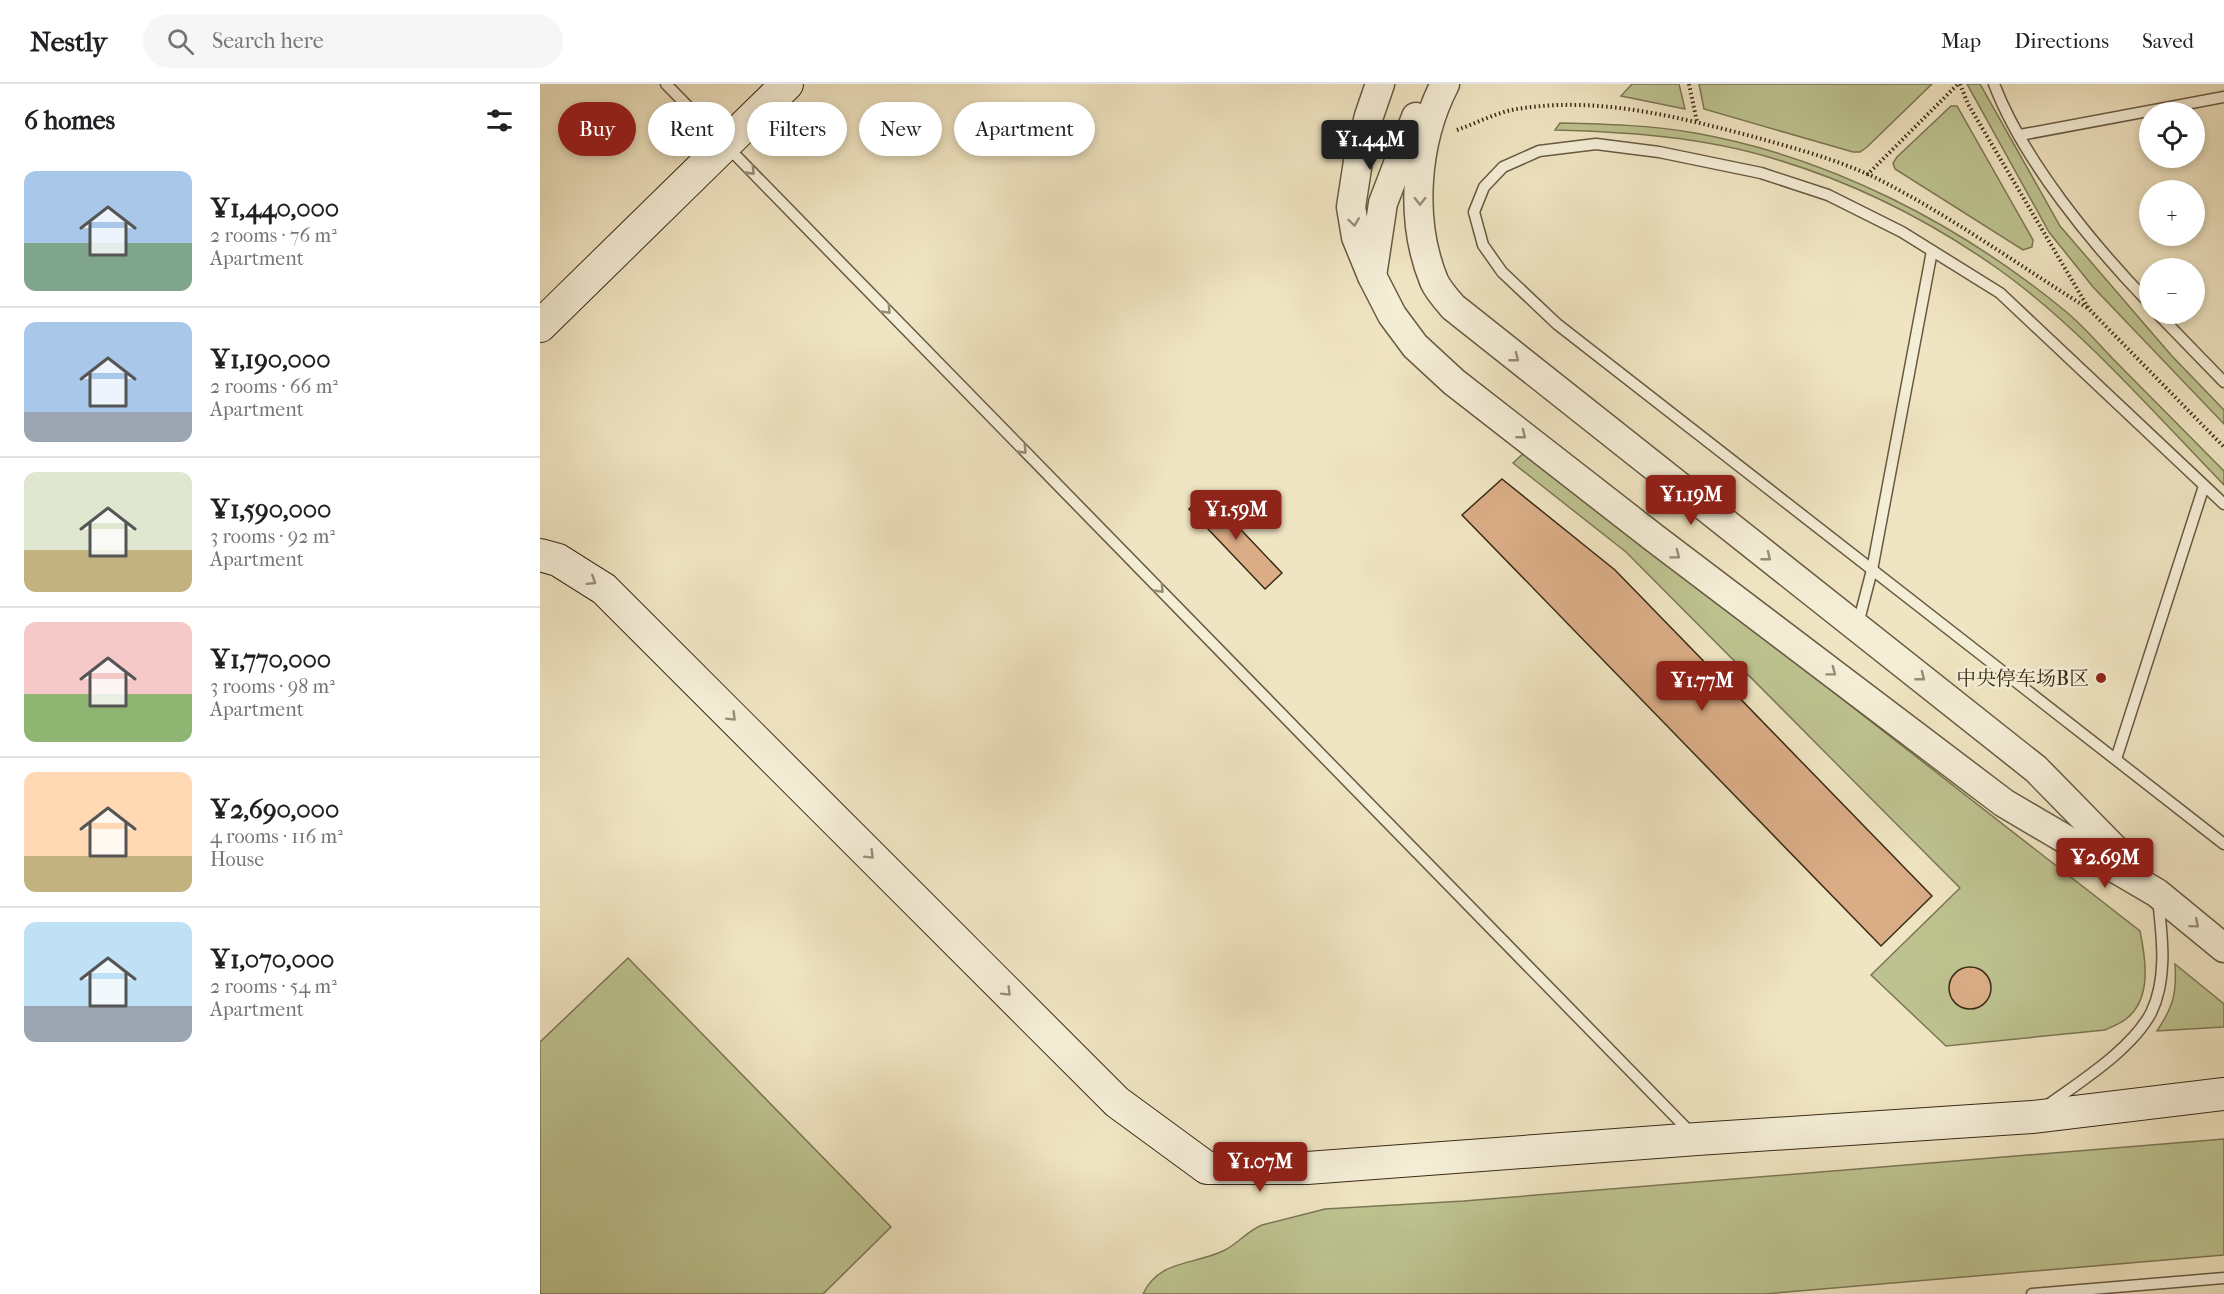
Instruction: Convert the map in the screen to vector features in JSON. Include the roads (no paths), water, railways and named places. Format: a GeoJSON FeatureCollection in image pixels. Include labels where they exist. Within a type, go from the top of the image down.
{"type":"FeatureCollection","features":[{"type":"Feature","properties":{"kind":"main road"},"geometry":{"type":"LineString","coordinates":[[735,135],[787,84]]}},
{"type":"Feature","properties":{"kind":"main road"},"geometry":{"type":"LineString","coordinates":[[540,326],[714,156]]}},
{"type":"Feature","properties":{"kind":"main road"},"geometry":{"type":"LineString","coordinates":[[540,555],[558,560],[604,589],[1117,1102],[1207,1168],[1307,1168],[2032,1117],[2224,1094]]}},
{"type":"Feature","properties":{"kind":"street"},"geometry":{"type":"LineString","coordinates":[[1380,84],[1368,116],[1351,207],[1356,237],[1372,276],[1392,315],[1415,346],[1454,382],[1653,537],[2004,802],[2157,893]]}},
{"type":"Feature","properties":{"kind":"street"},"geometry":{"type":"LineString","coordinates":[[1372,276],[1383,203],[1429,84]]}},
{"type":"Feature","properties":{"kind":"street"},"geometry":{"type":"LineString","coordinates":[[1445,84],[1433,107],[1423,141],[1421,238],[1435,283],[1453,307],[2037,769],[2157,893],[2224,948]]}},
{"type":"Feature","properties":{"kind":"lane"},"geometry":{"type":"LineString","coordinates":[[666,84],[683,102]]}},
{"type":"Feature","properties":{"kind":"lane"},"geometry":{"type":"LineString","coordinates":[[1994,84],[2002,105],[2020,135],[2078,222],[2139,291]]}},
{"type":"Feature","properties":{"kind":"lane"},"geometry":{"type":"LineString","coordinates":[[2020,135],[2224,97]]}},
{"type":"Feature","properties":{"kind":"lane"},"geometry":{"type":"LineString","coordinates":[[2224,504],[2000,293],[1902,232],[1828,195],[1761,173],[1659,152],[1596,144],[1539,151],[1503,167],[1484,187],[1474,212],[1483,245],[1502,273],[1557,324],[2224,844]]}},
{"type":"Feature","properties":{"kind":"lane"},"geometry":{"type":"LineString","coordinates":[[735,155],[1698,1139]]}},
{"type":"Feature","properties":{"kind":"lane"},"geometry":{"type":"LineString","coordinates":[[1857,627],[1872,570],[1932,250]]}},
{"type":"Feature","properties":{"kind":"lane"},"geometry":{"type":"LineString","coordinates":[[2168,324],[2224,382]]}},
{"type":"Feature","properties":{"kind":"lane"},"geometry":{"type":"LineString","coordinates":[[2116,759],[2204,486]]}},
{"type":"Feature","properties":{"kind":"lane"},"geometry":{"type":"LineString","coordinates":[[2032,1117],[2110,1058],[2151,1013],[2161,978],[2163,945],[2157,893]]}},
{"type":"Feature","properties":{"kind":"lane"},"geometry":{"type":"LineString","coordinates":[[2032,1294],[2224,1278]]}},
{"type":"Feature","properties":{"kind":"place","name":"中央停车场B区"},"geometry":{"type":"Point","coordinates":[2101,678]}}]}
